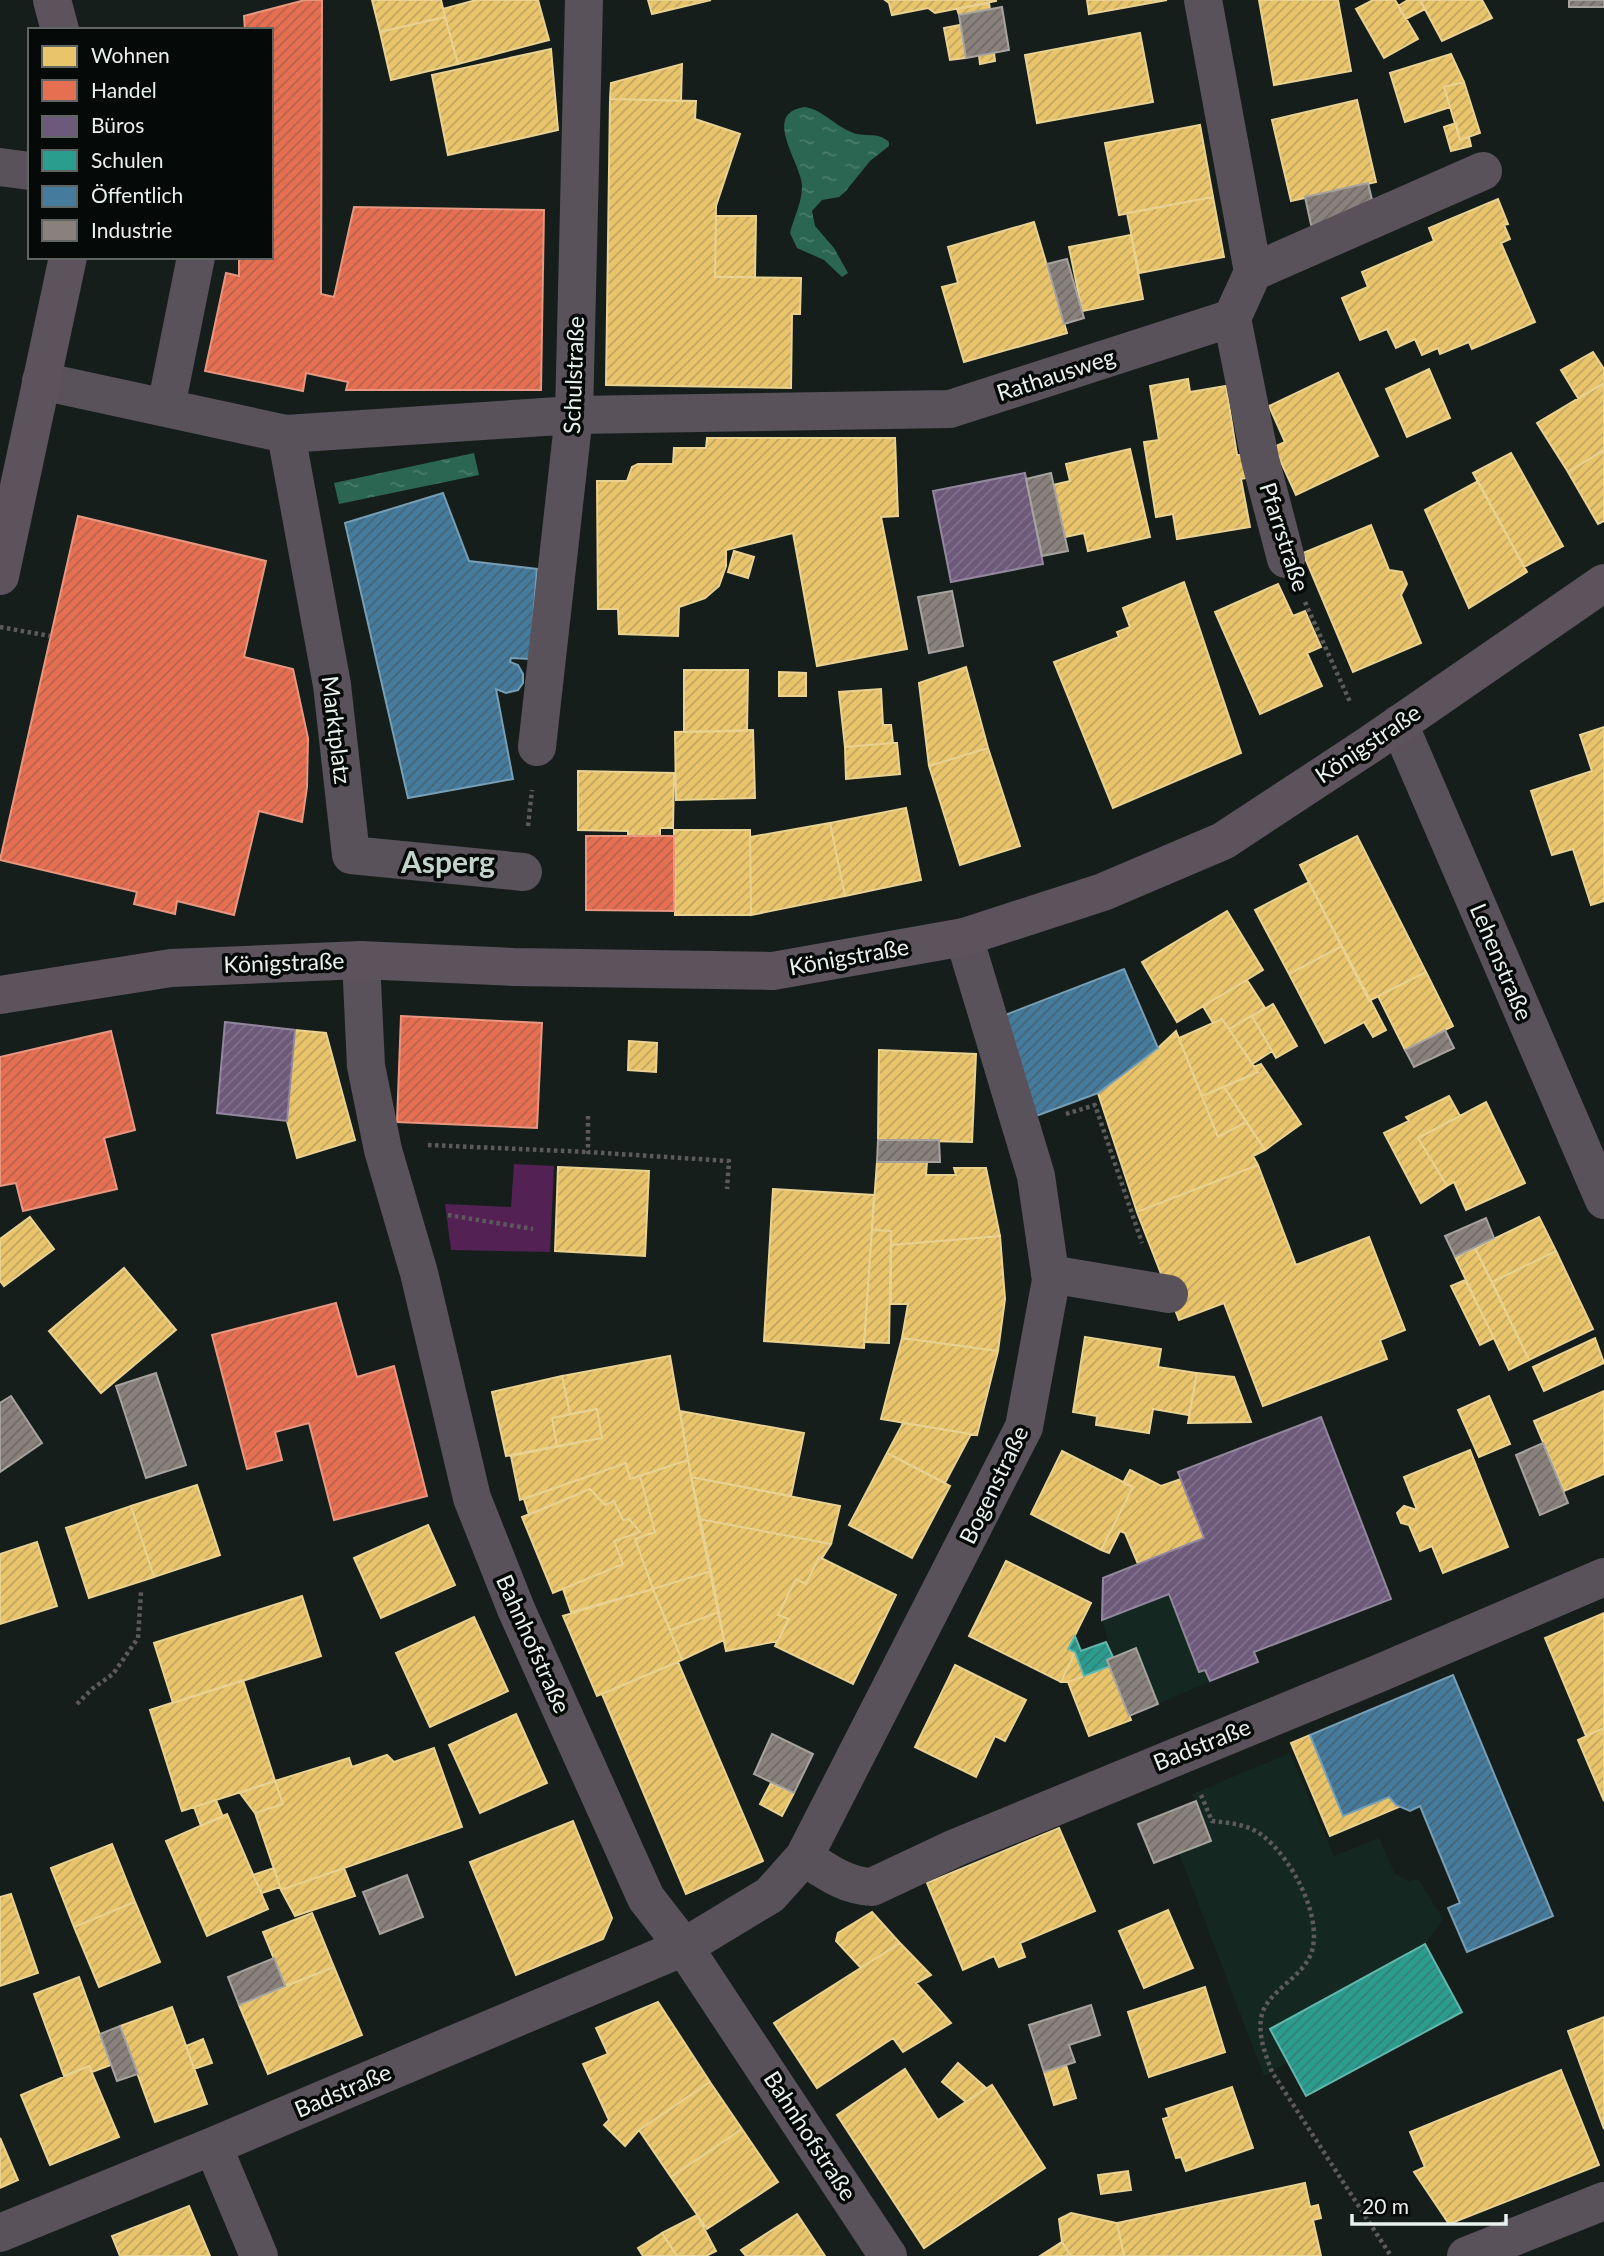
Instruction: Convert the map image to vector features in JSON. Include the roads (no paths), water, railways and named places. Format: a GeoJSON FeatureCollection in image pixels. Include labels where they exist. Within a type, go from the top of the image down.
{"type":"FeatureCollection","features":[{"type":"Feature","properties":{"kind":"main road"},"geometry":{"type":"LineString","coordinates":[[52,0],[59,28]]}},
{"type":"Feature","properties":{"kind":"main road"},"geometry":{"type":"LineString","coordinates":[[0,576],[68,259]]}},
{"type":"Feature","properties":{"kind":"main road","name":"Königstraße"},"geometry":{"type":"LineString","coordinates":[[0,995],[171,968],[361,960],[514,967],[773,971],[964,937],[1103,892],[1223,841],[1604,583]]}},
{"type":"Feature","properties":{"kind":"street","name":"Schulstraße"},"geometry":{"type":"LineString","coordinates":[[537,747],[574,415],[584,0]]}},
{"type":"Feature","properties":{"kind":"street"},"geometry":{"type":"LineString","coordinates":[[1203,0],[1253,272],[1232,318]]}},
{"type":"Feature","properties":{"kind":"street"},"geometry":{"type":"LineString","coordinates":[[0,167],[28,171]]}},
{"type":"Feature","properties":{"kind":"street"},"geometry":{"type":"LineString","coordinates":[[1253,272],[1483,171]]}},
{"type":"Feature","properties":{"kind":"street"},"geometry":{"type":"LineString","coordinates":[[166,407],[196,259]]}},
{"type":"Feature","properties":{"kind":"street","name":"Rathausweg"},"geometry":{"type":"LineString","coordinates":[[574,415],[950,410],[1232,318]]}},
{"type":"Feature","properties":{"kind":"street","name":"Pfarrstraße"},"geometry":{"type":"LineString","coordinates":[[1232,318],[1259,459],[1286,559]]}},
{"type":"Feature","properties":{"kind":"street"},"geometry":{"type":"LineString","coordinates":[[41,381],[286,434],[574,415]]}},
{"type":"Feature","properties":{"kind":"street","name":"Marktplatz"},"geometry":{"type":"LineString","coordinates":[[286,434],[332,685],[351,855],[523,872]]}},
{"type":"Feature","properties":{"kind":"street","name":"Lehenstraße"},"geometry":{"type":"LineString","coordinates":[[1384,734],[1604,1200]]}},
{"type":"Feature","properties":{"kind":"street","name":"Bogenstraße"},"geometry":{"type":"LineString","coordinates":[[684,1947],[770,1895],[804,1857],[1024,1427],[1050,1274],[1035,1176],[964,937]]}},
{"type":"Feature","properties":{"kind":"street","name":"Bahnhofstraße"},"geometry":{"type":"LineString","coordinates":[[361,960],[366,1066],[383,1150],[419,1273],[471,1498],[516,1609],[646,1898],[684,1947],[888,2256]]}},
{"type":"Feature","properties":{"kind":"street"},"geometry":{"type":"LineString","coordinates":[[1050,1274],[1169,1293]]}},
{"type":"Feature","properties":{"kind":"street","name":"Badstraße"},"geometry":{"type":"LineString","coordinates":[[804,1857],[838,1879],[858,1887],[872,1887],[955,1848],[1376,1675],[1604,1577]]}},
{"type":"Feature","properties":{"kind":"street","name":"Badstraße"},"geometry":{"type":"LineString","coordinates":[[0,2233],[684,1947]]}},
{"type":"Feature","properties":{"kind":"street"},"geometry":{"type":"LineString","coordinates":[[213,2146],[259,2256]]}},
{"type":"Feature","properties":{"kind":"street"},"geometry":{"type":"LineString","coordinates":[[1465,2256],[1604,2202]]}},
{"type":"Feature","properties":{"kind":"water"},"geometry":{"type":"Polygon","coordinates":[[[805,107],[817,111],[851,132],[880,137],[889,142],[889,146],[870,161],[845,192],[839,197],[822,200],[812,211],[815,226],[834,248],[848,273],[842,277],[824,260],[797,248],[790,233],[802,186],[784,129],[786,119],[792,111],[805,107]]]}},
{"type":"Feature","properties":{"kind":"water"},"geometry":{"type":"Polygon","coordinates":[[[474,453],[479,475],[339,504],[334,483],[474,453]]]}},
{"type":"Feature","properties":{"kind":"district","name":"Asperg"},"geometry":{"type":"Point","coordinates":[448,863]}}]}
